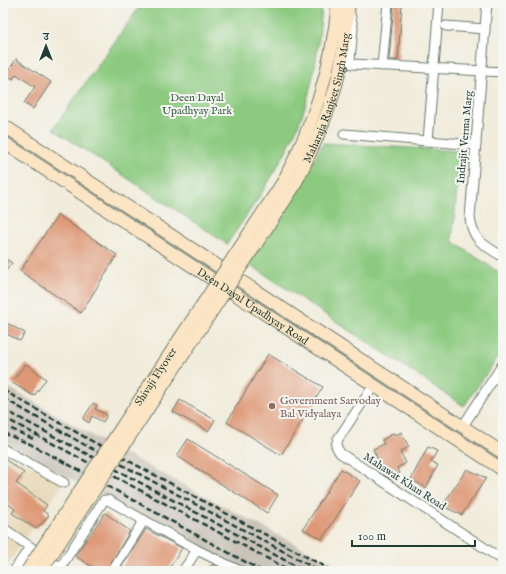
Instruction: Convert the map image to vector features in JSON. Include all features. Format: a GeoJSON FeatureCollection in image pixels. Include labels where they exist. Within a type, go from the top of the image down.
{"type":"FeatureCollection","features":[{"type":"Feature","properties":{"kind":"main road","name":"Maharaja Ranjeet Singh Marg"},"geometry":{"type":"LineString","coordinates":[[288,185],[298,153],[310,126],[326,79],[335,33],[345,5]]}},
{"type":"Feature","properties":{"kind":"main road","name":"Deen Dayal Upadhyay Road"},"geometry":{"type":"LineString","coordinates":[[3,125],[503,453]]}},
{"type":"Feature","properties":{"kind":"main road","name":"Deen Dayal Upadhyay Road"},"geometry":{"type":"LineString","coordinates":[[3,142],[503,470]]}},
{"type":"Feature","properties":{"kind":"main road","name":"Shivaji Flyover"},"geometry":{"type":"LineString","coordinates":[[27,571],[288,185]]}},
{"type":"Feature","properties":{"kind":"main road","name":"Shivaji Flyover"},"geometry":{"type":"LineString","coordinates":[[41,571],[288,185]]}},
{"type":"Feature","properties":{"kind":"street"},"geometry":{"type":"LineString","coordinates":[[382,66],[388,3]]}},
{"type":"Feature","properties":{"kind":"street"},"geometry":{"type":"LineString","coordinates":[[428,141],[439,3]]}},
{"type":"Feature","properties":{"kind":"street","name":"Indrajit Verma Marg"},"geometry":{"type":"LineString","coordinates":[[487,3],[470,206],[471,230],[476,240],[503,257]]}},
{"type":"Feature","properties":{"kind":"street"},"geometry":{"type":"LineString","coordinates":[[345,5],[353,28],[350,62],[353,64],[503,72]]}},
{"type":"Feature","properties":{"kind":"street"},"geometry":{"type":"LineString","coordinates":[[446,26],[485,29]]}},
{"type":"Feature","properties":{"kind":"street"},"geometry":{"type":"LineString","coordinates":[[344,134],[476,145]]}},
{"type":"Feature","properties":{"kind":"street"},"geometry":{"type":"LineString","coordinates":[[463,426],[503,364]]}},
{"type":"Feature","properties":{"kind":"street","name":"Mahawat Khan Road"},"geometry":{"type":"LineString","coordinates":[[374,385],[338,439],[336,446],[340,453],[503,560]]}},
{"type":"Feature","properties":{"kind":"street"},"geometry":{"type":"LineString","coordinates":[[3,449],[64,483]]}},
{"type":"Feature","properties":{"kind":"street"},"geometry":{"type":"LineString","coordinates":[[3,528],[61,570],[104,500],[108,500],[197,550],[240,571]]}},
{"type":"Feature","properties":{"kind":"street"},"geometry":{"type":"LineString","coordinates":[[112,571],[144,520]]}},
{"type":"Feature","properties":{"kind":"street"},"geometry":{"type":"LineString","coordinates":[[14,571],[30,547]]}},
{"type":"Feature","properties":{"kind":"street"},"geometry":{"type":"LineString","coordinates":[[183,571],[197,550]]}},
{"type":"Feature","properties":{"kind":"shaded area"},"geometry":{"type":"Polygon","coordinates":[[[3,384],[103,442],[346,571],[243,571],[3,443],[3,384]]]}},
{"type":"Feature","properties":{"kind":"shaded area"},"geometry":{"type":"Polygon","coordinates":[[[3,451],[64,482],[3,571],[3,451]]]}},
{"type":"Feature","properties":{"kind":"green space","name":"Deen Dayal Upadhyay Park"},"geometry":{"type":"Polygon","coordinates":[[[142,3],[322,3],[319,40],[313,76],[309,94],[297,128],[268,183],[227,244],[53,129],[142,3]]]}},
{"type":"Feature","properties":{"kind":"green space"},"geometry":{"type":"Polygon","coordinates":[[[323,143],[461,151],[452,241],[503,275],[503,350],[464,406],[249,264],[303,181],[323,143]]]}},
{"type":"Feature","properties":{"kind":"building"},"geometry":{"type":"Polygon","coordinates":[[[394,3],[402,3],[398,60],[389,60],[394,3]]]}},
{"type":"Feature","properties":{"kind":"building"},"geometry":{"type":"Polygon","coordinates":[[[16,59],[51,82],[33,109],[24,103],[35,87],[16,74],[13,79],[6,75],[16,59]]]}},
{"type":"Feature","properties":{"kind":"building"},"geometry":{"type":"Polygon","coordinates":[[[58,215],[117,255],[81,313],[20,271],[58,215]]]}},
{"type":"Feature","properties":{"kind":"building"},"geometry":{"type":"Polygon","coordinates":[[[3,257],[12,263],[3,275],[3,257]]]}},
{"type":"Feature","properties":{"kind":"building"},"geometry":{"type":"Polygon","coordinates":[[[3,321],[25,333],[20,341],[3,332],[3,321]]]}},
{"type":"Feature","properties":{"kind":"building"},"geometry":{"type":"Polygon","coordinates":[[[268,354],[323,387],[281,455],[227,422],[268,354]]]}},
{"type":"Feature","properties":{"kind":"building"},"geometry":{"type":"Polygon","coordinates":[[[26,364],[46,379],[34,396],[11,382],[26,364]]]}},
{"type":"Feature","properties":{"kind":"building"},"geometry":{"type":"Polygon","coordinates":[[[180,400],[215,420],[208,431],[173,412],[180,400]]]}},
{"type":"Feature","properties":{"kind":"building"},"geometry":{"type":"Polygon","coordinates":[[[93,403],[97,406],[95,409],[107,415],[103,422],[92,416],[89,423],[83,419],[93,403]]]}},
{"type":"Feature","properties":{"kind":"building"},"geometry":{"type":"Polygon","coordinates":[[[401,432],[409,447],[400,452],[406,463],[397,468],[400,473],[390,479],[384,475],[373,449],[384,444],[382,440],[394,433],[395,436],[401,432]]]}},
{"type":"Feature","properties":{"kind":"building"},"geometry":{"type":"Polygon","coordinates":[[[188,439],[278,495],[267,513],[177,456],[188,439]]]}},
{"type":"Feature","properties":{"kind":"building"},"geometry":{"type":"Polygon","coordinates":[[[428,447],[437,451],[431,462],[438,465],[426,488],[411,479],[428,447]]]}},
{"type":"Feature","properties":{"kind":"building"},"geometry":{"type":"Polygon","coordinates":[[[3,458],[24,473],[16,483],[47,505],[43,511],[49,515],[36,529],[12,513],[15,509],[3,500],[3,458]]]}},
{"type":"Feature","properties":{"kind":"building"},"geometry":{"type":"Polygon","coordinates":[[[341,469],[360,481],[322,539],[303,529],[341,469]]]}},
{"type":"Feature","properties":{"kind":"building"},"geometry":{"type":"Polygon","coordinates":[[[467,469],[486,478],[462,515],[442,506],[467,469]]]}},
{"type":"Feature","properties":{"kind":"building"},"geometry":{"type":"Polygon","coordinates":[[[105,513],[130,531],[106,571],[99,571],[75,556],[105,513]]]}},
{"type":"Feature","properties":{"kind":"building"},"geometry":{"type":"Polygon","coordinates":[[[146,529],[182,548],[176,558],[167,571],[119,571],[146,529]]]}},
{"type":"Feature","properties":{"kind":"building"},"geometry":{"type":"Polygon","coordinates":[[[213,564],[226,571],[209,571],[213,564]]]}},
{"type":"Feature","properties":{"kind":"railway"},"geometry":{"type":"LineString","coordinates":[[3,390],[88,439],[333,571]]}},
{"type":"Feature","properties":{"kind":"railway"},"geometry":{"type":"LineString","coordinates":[[3,398],[85,445],[320,571]]}},
{"type":"Feature","properties":{"kind":"railway"},"geometry":{"type":"LineString","coordinates":[[3,409],[305,571]]}},
{"type":"Feature","properties":{"kind":"railway"},"geometry":{"type":"LineString","coordinates":[[3,417],[291,571]]}},
{"type":"Feature","properties":{"kind":"railway"},"geometry":{"type":"LineString","coordinates":[[3,425],[33,439]]}},
{"type":"Feature","properties":{"kind":"railway"},"geometry":{"type":"LineString","coordinates":[[3,433],[30,444],[262,571]]}},
{"type":"Feature","properties":{"kind":"place","name":"Government Sarvoday Bal Vidyalaya"},"geometry":{"type":"Point","coordinates":[272,406]}}]}
